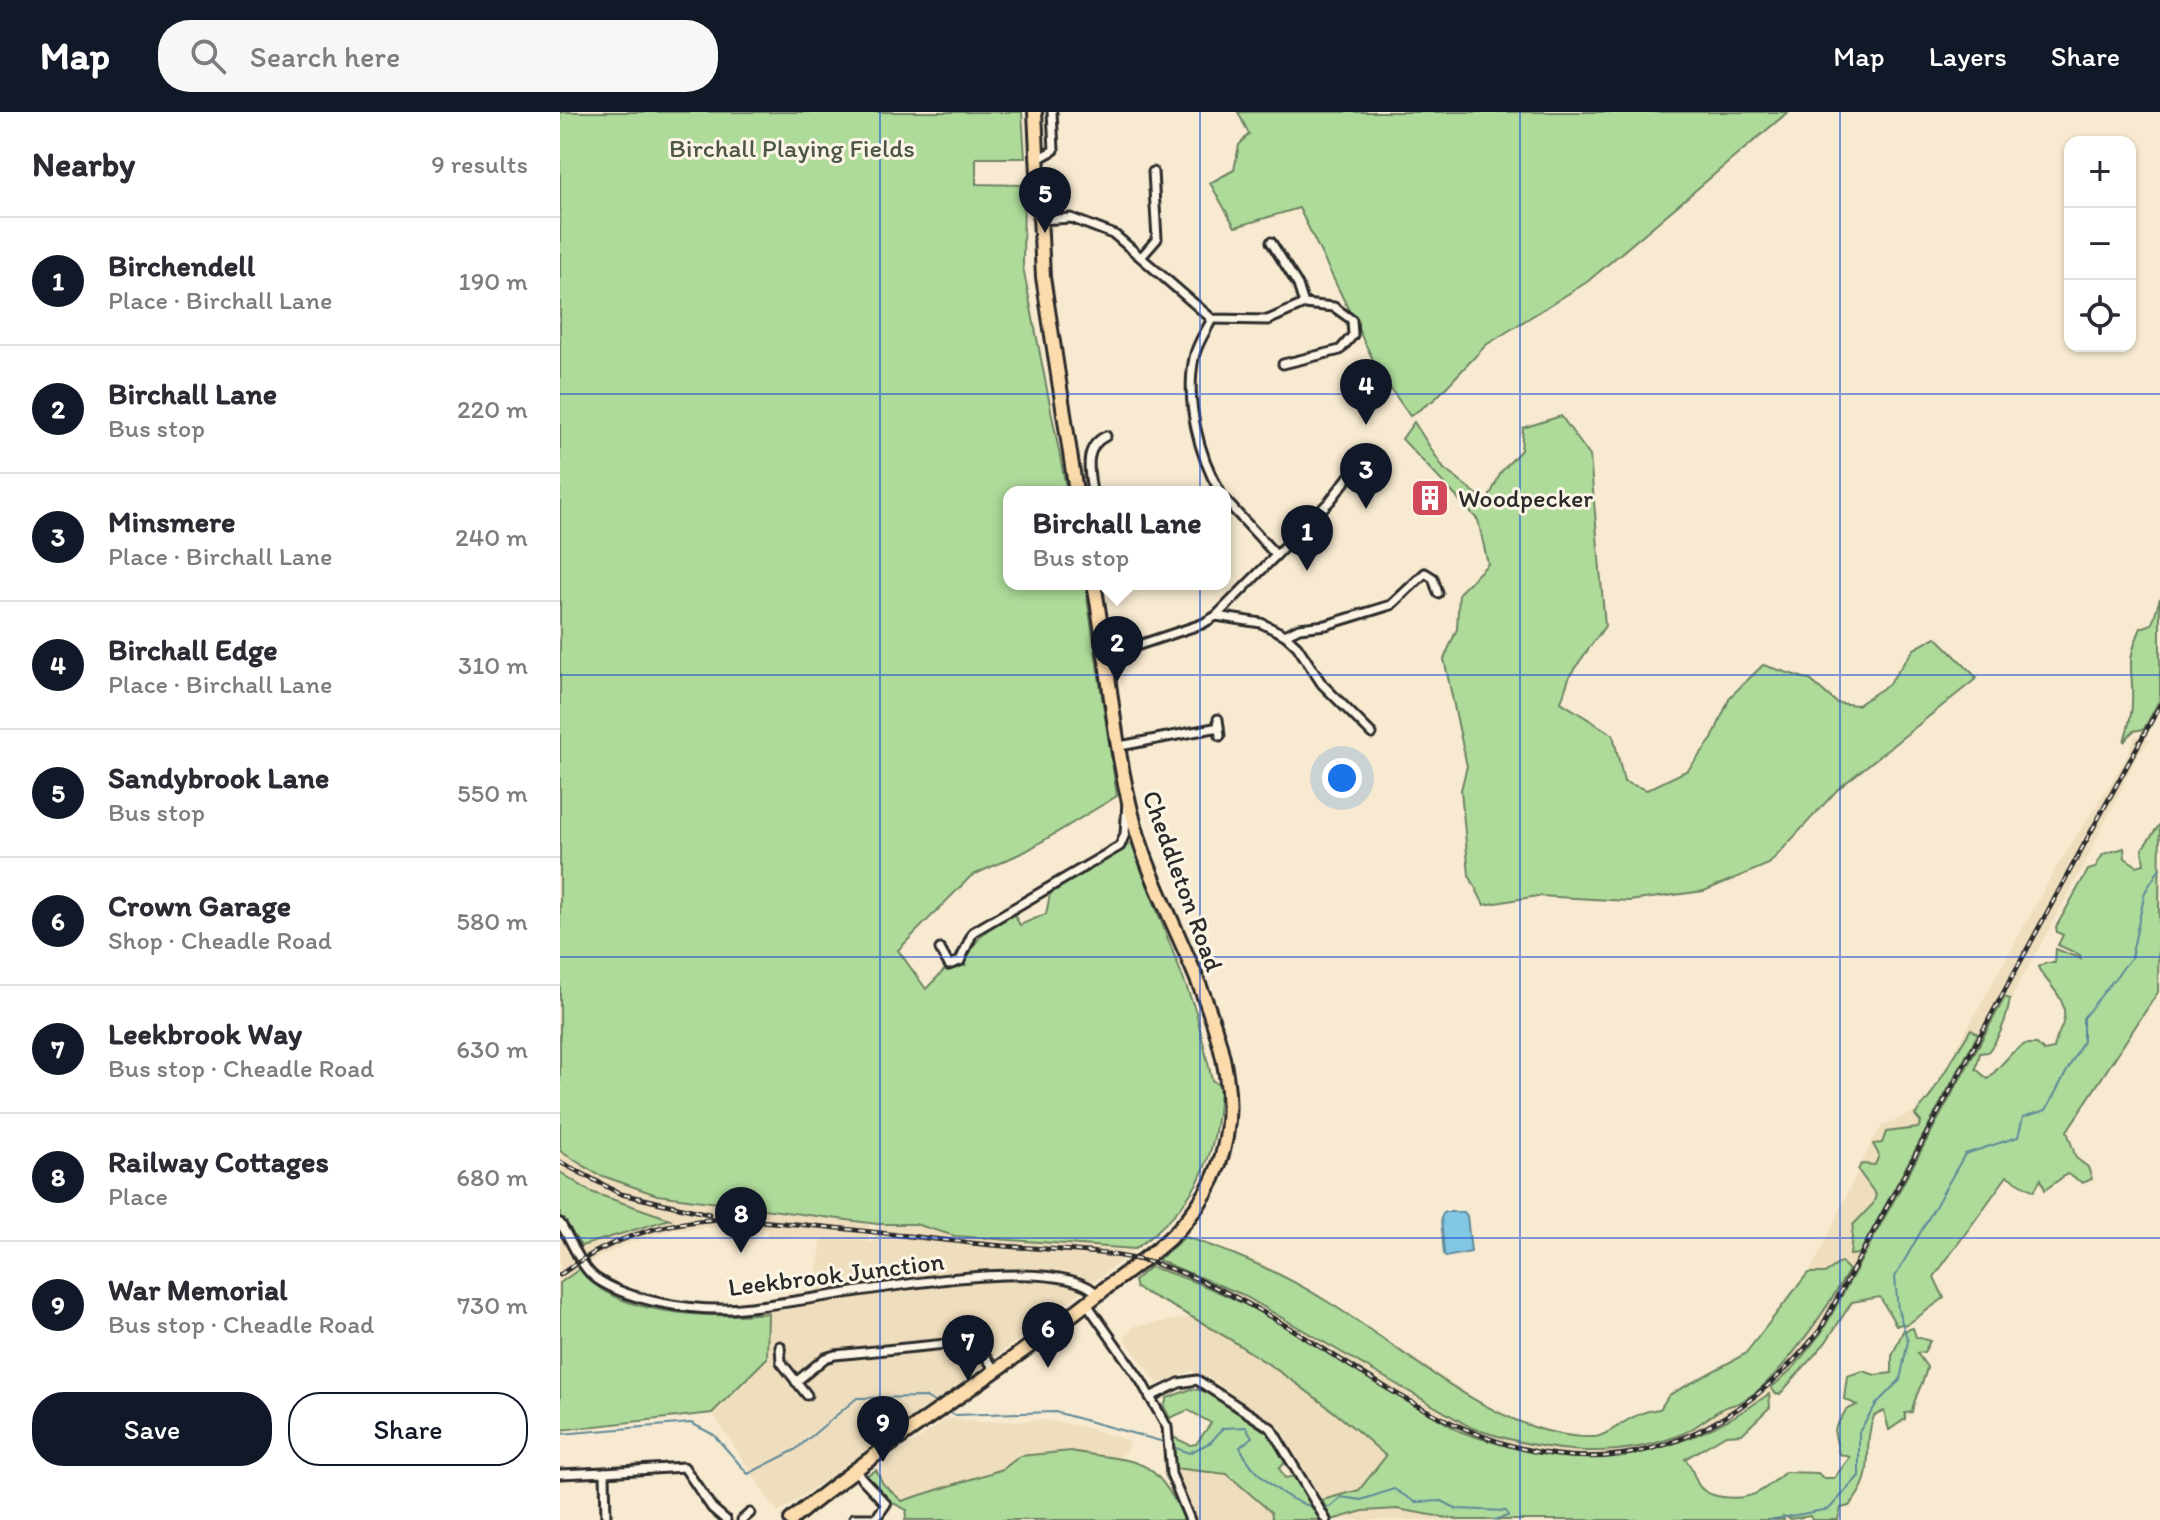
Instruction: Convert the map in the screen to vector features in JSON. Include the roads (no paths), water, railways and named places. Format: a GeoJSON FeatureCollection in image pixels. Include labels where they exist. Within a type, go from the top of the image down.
{"type":"FeatureCollection","features":[{"type":"Feature","properties":{"kind":"highway"},"geometry":{"type":"LineString","coordinates":[[1035,112],[1038,220],[1046,301],[1075,486]]}},
{"type":"Feature","properties":{"kind":"highway","name":"Cheddleton Road"},"geometry":{"type":"LineString","coordinates":[[791,1520],[1087,1304],[1175,1232],[1209,1187],[1226,1144],[1230,1097],[1228,1075],[1218,1037],[1155,881],[1128,799],[1095,590]]}},
{"type":"Feature","properties":{"kind":"street"},"geometry":{"type":"LineString","coordinates":[[1038,159],[1054,150],[1052,112]]}},
{"type":"Feature","properties":{"kind":"street"},"geometry":{"type":"LineString","coordinates":[[1143,255],[1157,239],[1153,172]]}},
{"type":"Feature","properties":{"kind":"street"},"geometry":{"type":"LineString","coordinates":[[1038,220],[1071,218],[1115,235],[1143,255],[1212,319],[1268,320],[1304,304],[1342,310],[1352,320],[1353,335],[1340,350],[1283,364]]}},
{"type":"Feature","properties":{"kind":"street"},"geometry":{"type":"LineString","coordinates":[[1271,242],[1298,285],[1304,304]]}},
{"type":"Feature","properties":{"kind":"street"},"geometry":{"type":"LineString","coordinates":[[1212,319],[1195,352],[1192,374],[1199,439],[1218,486]]}},
{"type":"Feature","properties":{"kind":"street"},"geometry":{"type":"LineString","coordinates":[[1091,486],[1089,457],[1092,447],[1106,436]]}},
{"type":"Feature","properties":{"kind":"street"},"geometry":{"type":"LineString","coordinates":[[1106,656],[1202,624],[1216,616],[1330,501],[1350,475]]}},
{"type":"Feature","properties":{"kind":"street"},"geometry":{"type":"LineString","coordinates":[[1231,506],[1276,555]]}},
{"type":"Feature","properties":{"kind":"street"},"geometry":{"type":"LineString","coordinates":[[1285,635],[1290,630],[1326,625],[1391,605],[1425,573],[1433,578],[1438,593]]}},
{"type":"Feature","properties":{"kind":"street"},"geometry":{"type":"LineString","coordinates":[[1216,616],[1261,623],[1285,635],[1306,657],[1322,684],[1372,734]]}},
{"type":"Feature","properties":{"kind":"street"},"geometry":{"type":"LineString","coordinates":[[1120,746],[1219,727]]}},
{"type":"Feature","properties":{"kind":"street"},"geometry":{"type":"LineString","coordinates":[[940,949],[949,965],[960,961],[973,932],[1120,846],[1125,834],[1128,799]]}},
{"type":"Feature","properties":{"kind":"street","name":"Leekbrook Junction"},"geometry":{"type":"LineString","coordinates":[[560,1223],[595,1278],[631,1293],[704,1308],[749,1308],[828,1294],[1006,1273],[1085,1283],[1098,1295]]}},
{"type":"Feature","properties":{"kind":"street"},"geometry":{"type":"LineString","coordinates":[[1087,1304],[1150,1397],[1169,1436],[1176,1492],[1190,1520]]}},
{"type":"Feature","properties":{"kind":"street"},"geometry":{"type":"LineString","coordinates":[[796,1382],[825,1358],[835,1355],[966,1342],[979,1348],[996,1371]]}},
{"type":"Feature","properties":{"kind":"street"},"geometry":{"type":"LineString","coordinates":[[780,1346],[781,1362],[807,1395]]}},
{"type":"Feature","properties":{"kind":"street"},"geometry":{"type":"LineString","coordinates":[[1150,1397],[1188,1380],[1205,1382],[1271,1428],[1326,1519]]}},
{"type":"Feature","properties":{"kind":"street"},"geometry":{"type":"LineString","coordinates":[[560,1474],[684,1467],[712,1508],[726,1520]]}},
{"type":"Feature","properties":{"kind":"street"},"geometry":{"type":"LineString","coordinates":[[605,1472],[606,1520]]}},
{"type":"Feature","properties":{"kind":"street"},"geometry":{"type":"LineString","coordinates":[[854,1518],[876,1518],[884,1512],[886,1504],[856,1472]]}},
{"type":"Feature","properties":{"kind":"street"},"geometry":{"type":"LineString","coordinates":[[742,1520],[750,1513]]}},
{"type":"Feature","properties":{"kind":"water"},"geometry":{"type":"Polygon","coordinates":[[[1444,1212],[1464,1212],[1467,1216],[1471,1252],[1446,1257],[1441,1218],[1444,1212]]]}},
{"type":"Feature","properties":{"kind":"waterway"},"geometry":{"type":"LineString","coordinates":[[1769,1520],[1829,1509],[1859,1476],[1859,1432],[1877,1403],[1900,1380],[1908,1341],[1898,1310],[1895,1277],[1965,1154],[2018,1137],[2023,1117],[2046,1110],[2083,1041],[2083,1018],[2131,958],[2145,892],[2160,868]]}},
{"type":"Feature","properties":{"kind":"waterway"},"geometry":{"type":"LineString","coordinates":[[560,1434],[691,1423],[714,1435],[748,1474],[795,1450],[857,1398],[926,1397],[939,1405]]}},
{"type":"Feature","properties":{"kind":"waterway"},"geometry":{"type":"LineString","coordinates":[[948,1410],[954,1415],[1055,1412],[1164,1442]]}},
{"type":"Feature","properties":{"kind":"waterway"},"geometry":{"type":"LineString","coordinates":[[1173,1447],[1189,1453],[1211,1442],[1223,1428],[1246,1427],[1252,1437],[1240,1447],[1253,1467],[1294,1500],[1316,1507]]}},
{"type":"Feature","properties":{"kind":"waterway"},"geometry":{"type":"LineString","coordinates":[[1322,1507],[1330,1507],[1341,1497],[1361,1500],[1394,1489],[1415,1502],[1442,1501],[1457,1509],[1506,1511],[1508,1516],[1494,1520]]}},
{"type":"Feature","properties":{"kind":"railway"},"geometry":{"type":"LineString","coordinates":[[560,1275],[616,1242],[677,1224],[720,1219],[1119,1256],[1159,1265],[1220,1289],[1397,1394],[1457,1425],[1518,1448],[1583,1457],[1650,1449],[1676,1441],[1723,1418],[1766,1387],[1820,1330],[2160,705]]}},
{"type":"Feature","properties":{"kind":"railway"},"geometry":{"type":"LineString","coordinates":[[560,1162],[621,1194],[709,1214]]}},
{"type":"Feature","properties":{"kind":"place","name":"Sandybrook Lane"},"geometry":{"type":"Point","coordinates":[1045,233]}},
{"type":"Feature","properties":{"kind":"place","name":"Birchall Edge"},"geometry":{"type":"Point","coordinates":[1366,425]}},
{"type":"Feature","properties":{"kind":"place","name":"Woodpecker"},"geometry":{"type":"Point","coordinates":[1430,498]}},
{"type":"Feature","properties":{"kind":"place","name":"Minsmere"},"geometry":{"type":"Point","coordinates":[1366,509]}},
{"type":"Feature","properties":{"kind":"place","name":"Birchendell"},"geometry":{"type":"Point","coordinates":[1307,571]}},
{"type":"Feature","properties":{"kind":"place","name":"Birchall Lane"},"geometry":{"type":"Point","coordinates":[1117,682]}},
{"type":"Feature","properties":{"kind":"place","name":"Railway Cottages"},"geometry":{"type":"Point","coordinates":[741,1253]}},
{"type":"Feature","properties":{"kind":"place","name":"Crown Garage"},"geometry":{"type":"Point","coordinates":[1048,1368]}},
{"type":"Feature","properties":{"kind":"place","name":"Leekbrook Way"},"geometry":{"type":"Point","coordinates":[968,1381]}},
{"type":"Feature","properties":{"kind":"place","name":"War Memorial"},"geometry":{"type":"Point","coordinates":[883,1462]}},
{"type":"Feature","properties":{"kind":"park label","name":"Birchall Playing Fields"},"geometry":{"type":"Point","coordinates":[792,148]}}]}
